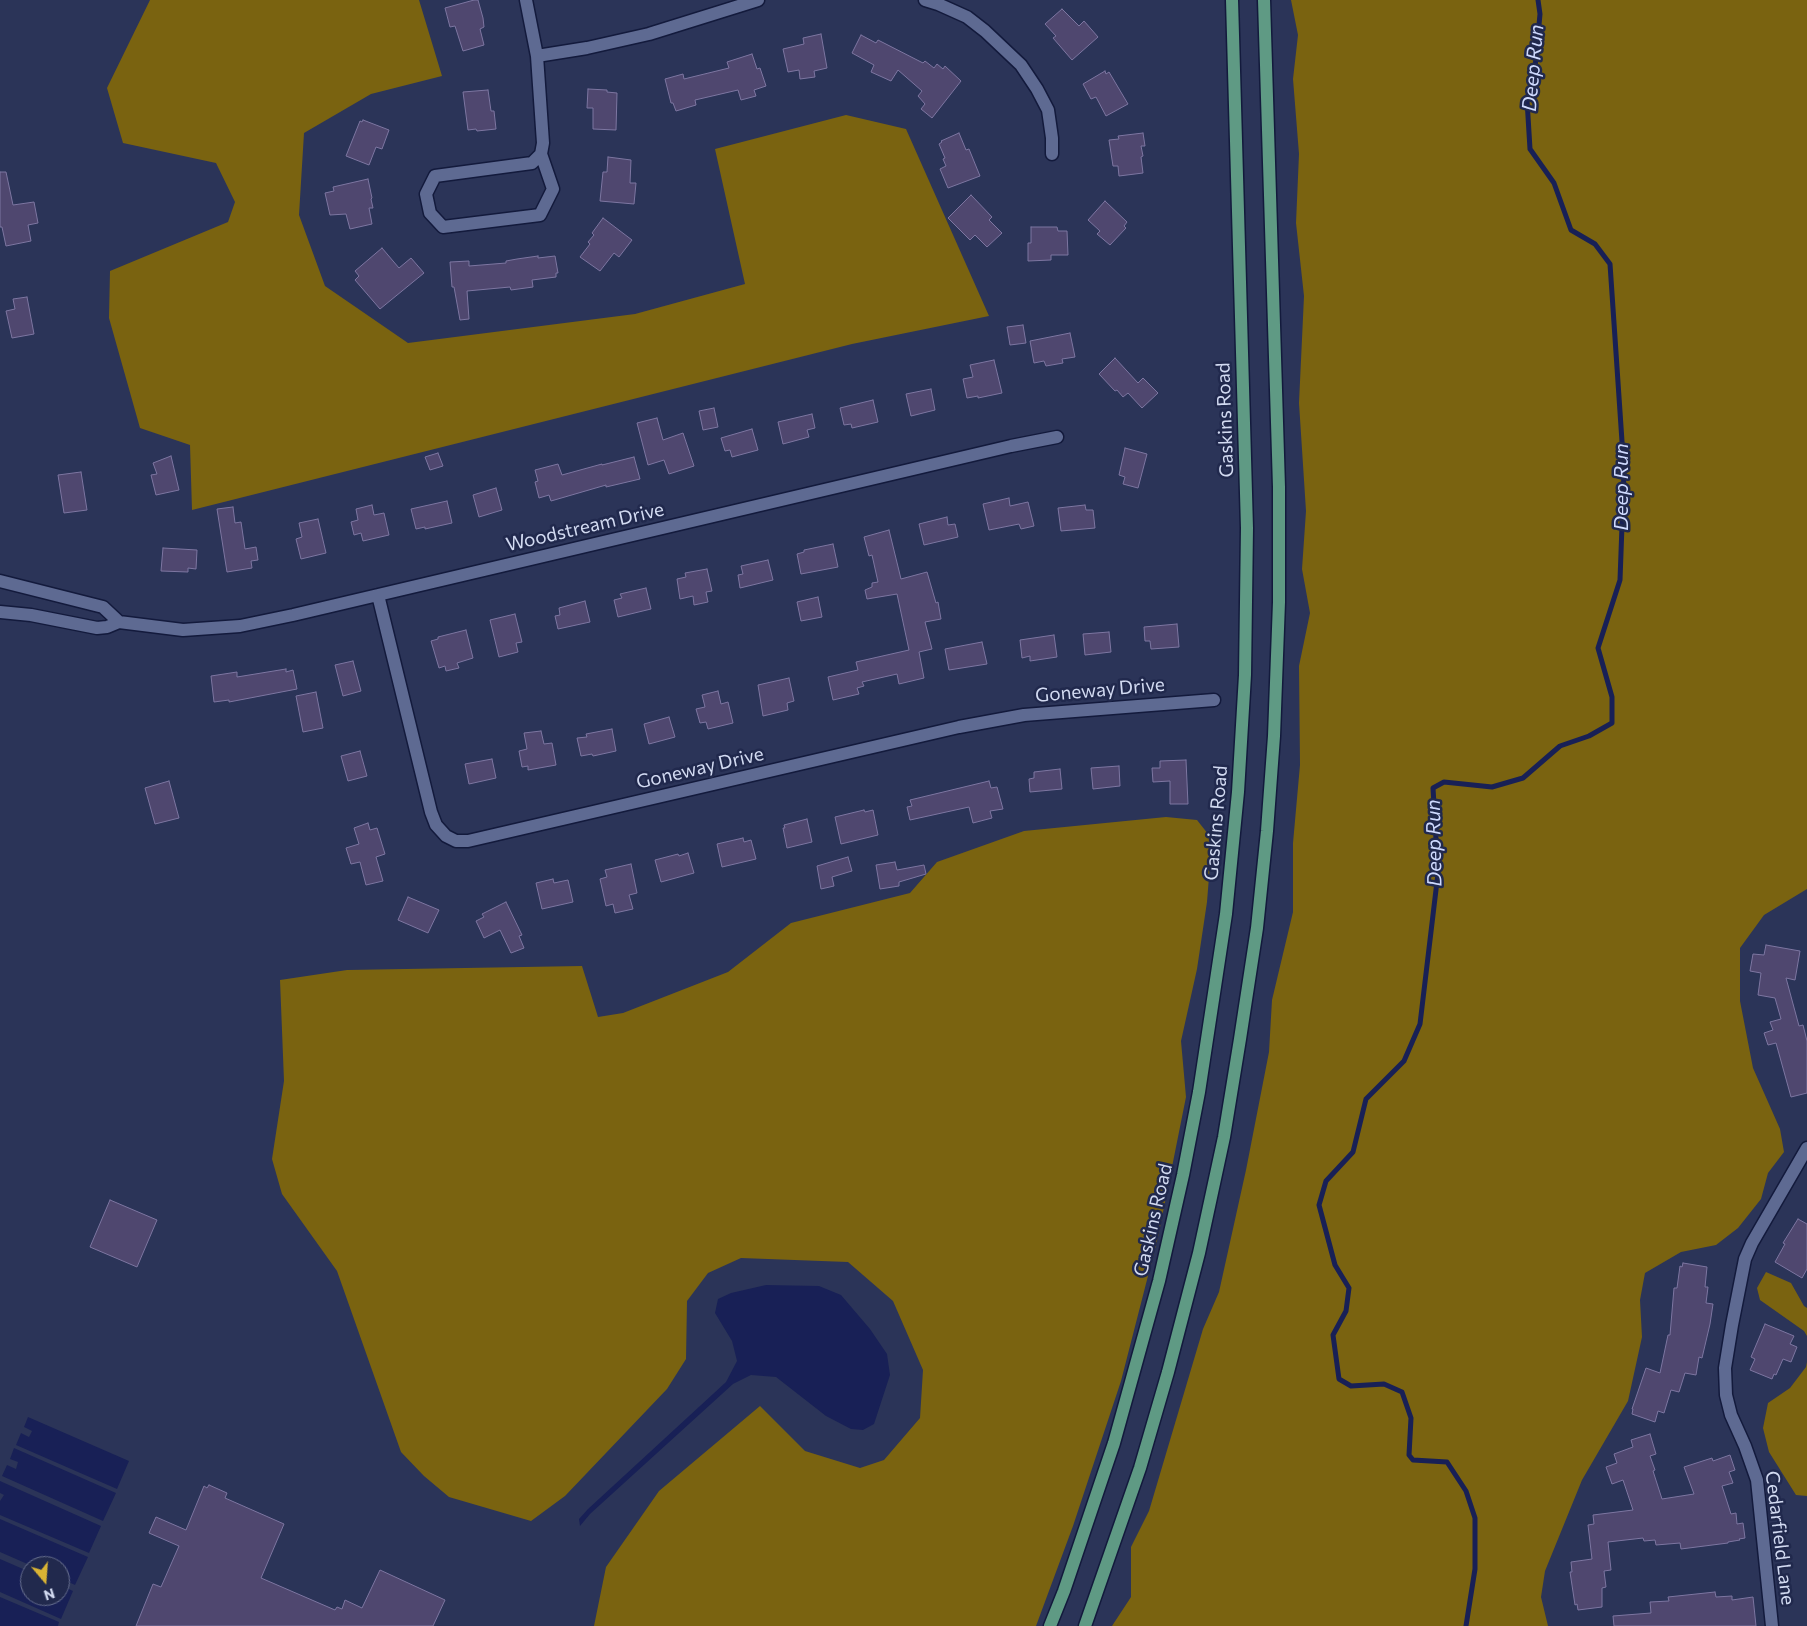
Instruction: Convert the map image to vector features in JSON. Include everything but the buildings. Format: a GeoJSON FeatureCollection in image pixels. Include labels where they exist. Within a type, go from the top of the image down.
{"type":"FeatureCollection","features":[{"type":"Feature","properties":{"kind":"main road","name":"Gaskins Road"},"geometry":{"type":"LineString","coordinates":[[1050,1626],[1064,1591],[1114,1444],[1159,1281],[1183,1175],[1199,1092],[1226,914],[1238,792],[1245,675],[1247,528],[1232,0]]}},
{"type":"Feature","properties":{"kind":"main road"},"geometry":{"type":"LineString","coordinates":[[1085,1626],[1140,1468],[1168,1372],[1199,1253],[1224,1138],[1257,928],[1274,736],[1279,602],[1279,487],[1264,0]]}},
{"type":"Feature","properties":{"kind":"street"},"geometry":{"type":"LineString","coordinates":[[526,0],[537,56],[543,143],[540,154],[532,163],[435,176],[426,194],[430,213],[443,227],[540,215],[553,189],[540,154]]}},
{"type":"Feature","properties":{"kind":"street"},"geometry":{"type":"LineString","coordinates":[[537,56],[587,48],[649,34],[758,0]]}},
{"type":"Feature","properties":{"kind":"street"},"geometry":{"type":"LineString","coordinates":[[925,0],[967,17],[985,30],[1021,65],[1037,88],[1048,110],[1052,154]]}},
{"type":"Feature","properties":{"kind":"street","name":"Woodstream Drive"},"geometry":{"type":"LineString","coordinates":[[0,612],[31,615],[97,628],[107,627],[119,622],[183,630],[240,626],[1011,446],[1057,437]]}},
{"type":"Feature","properties":{"kind":"street"},"geometry":{"type":"LineString","coordinates":[[0,581],[103,607],[119,622]]}},
{"type":"Feature","properties":{"kind":"street","name":"Goneway Drive"},"geometry":{"type":"LineString","coordinates":[[378,595],[431,812],[436,825],[446,836],[456,841],[468,841],[959,726],[1024,715],[1214,700]]}},
{"type":"Feature","properties":{"kind":"street","name":"Cedarfield Lane"},"geometry":{"type":"LineString","coordinates":[[1772,1626],[1757,1480],[1731,1415],[1726,1395],[1725,1368],[1745,1258],[1807,1148]]}},
{"type":"Feature","properties":{"kind":"shaded area"},"geometry":{"type":"Polygon","coordinates":[[[150,0],[419,0],[442,76],[371,94],[304,133],[299,215],[325,286],[408,343],[635,314],[745,284],[715,149],[846,115],[906,129],[989,316],[852,344],[192,510],[190,445],[140,428],[109,318],[110,271],[228,222],[235,202],[216,163],[123,143],[107,88],[150,0]]]}},
{"type":"Feature","properties":{"kind":"shaded area"},"geometry":{"type":"Polygon","coordinates":[[[1291,0],[1807,0],[1807,889],[1764,915],[1740,948],[1740,1001],[1753,1068],[1780,1129],[1784,1152],[1768,1173],[1761,1199],[1738,1228],[1716,1245],[1681,1252],[1645,1273],[1640,1300],[1642,1337],[1628,1401],[1582,1480],[1545,1571],[1541,1597],[1548,1626],[1112,1626],[1131,1597],[1131,1547],[1149,1511],[1203,1329],[1219,1292],[1246,1170],[1269,1052],[1272,1000],[1293,912],[1293,843],[1300,765],[1299,666],[1310,613],[1302,569],[1306,511],[1299,403],[1304,296],[1296,223],[1299,154],[1293,79],[1298,35],[1291,0]]]}},
{"type":"Feature","properties":{"kind":"shaded area"},"geometry":{"type":"Polygon","coordinates":[[[1166,817],[1197,820],[1212,839],[1207,902],[1197,969],[1181,1041],[1186,1097],[1158,1237],[1121,1381],[1073,1526],[1036,1626],[594,1626],[606,1567],[659,1491],[760,1406],[805,1451],[860,1468],[884,1460],[920,1418],[923,1370],[893,1301],[848,1262],[741,1258],[708,1273],[687,1301],[686,1359],[667,1389],[565,1496],[531,1521],[449,1497],[424,1476],[401,1452],[337,1271],[282,1194],[272,1159],[284,1081],[280,980],[347,970],[582,966],[598,1017],[623,1013],[728,972],[791,923],[910,893],[937,862],[1024,831],[1166,817]]]}},
{"type":"Feature","properties":{"kind":"shaded area"},"geometry":{"type":"Polygon","coordinates":[[[1766,1272],[1791,1283],[1807,1308],[1807,1336],[1804,1331],[1760,1300],[1757,1288],[1766,1272]]]}},
{"type":"Feature","properties":{"kind":"shaded area"},"geometry":{"type":"Polygon","coordinates":[[[766,1285],[819,1286],[841,1295],[870,1329],[887,1354],[890,1375],[874,1424],[863,1430],[851,1429],[826,1416],[776,1377],[751,1375],[733,1384],[590,1514],[580,1526],[579,1519],[588,1509],[726,1382],[737,1361],[732,1341],[715,1313],[718,1299],[731,1293],[766,1285]]]}},
{"type":"Feature","properties":{"kind":"shaded area"},"geometry":{"type":"Polygon","coordinates":[[[1807,1362],[1807,1496],[1796,1495],[1769,1452],[1763,1428],[1768,1403],[1790,1388],[1806,1367],[1807,1362]]]}},
{"type":"Feature","properties":{"kind":"shaded area"},"geometry":{"type":"Polygon","coordinates":[[[28,1417],[129,1461],[117,1489],[16,1445],[21,1433],[29,1437],[32,1431],[24,1427],[28,1417]]]}},
{"type":"Feature","properties":{"kind":"shaded area"},"geometry":{"type":"Polygon","coordinates":[[[14,1448],[116,1493],[103,1521],[2,1476],[7,1465],[16,1469],[18,1462],[10,1459],[14,1448]]]}},
{"type":"Feature","properties":{"kind":"shaded area"},"geometry":{"type":"Polygon","coordinates":[[[0,1481],[101,1526],[89,1553],[0,1515],[0,1501],[4,1495],[0,1493],[0,1481]]]}},
{"type":"Feature","properties":{"kind":"shaded area"},"geometry":{"type":"Polygon","coordinates":[[[0,1519],[88,1557],[75,1585],[70,1583],[70,1556],[20,1556],[20,1561],[0,1552],[0,1519]]]}},
{"type":"Feature","properties":{"kind":"shaded area"},"geometry":{"type":"Polygon","coordinates":[[[0,1559],[20,1568],[20,1601],[0,1592],[0,1559]]]}},
{"type":"Feature","properties":{"kind":"shaded area"},"geometry":{"type":"Polygon","coordinates":[[[0,1597],[59,1622],[58,1626],[0,1626],[0,1597]]]}},
{"type":"Feature","properties":{"kind":"shaded area"},"geometry":{"type":"Polygon","coordinates":[[[32,1606],[67,1606],[61,1619],[32,1606]]]}},
{"type":"Feature","properties":{"kind":"waterway","name":"Deep Run"},"geometry":{"type":"LineString","coordinates":[[1466,1626],[1475,1569],[1475,1518],[1466,1491],[1447,1462],[1413,1460],[1409,1455],[1411,1418],[1402,1392],[1384,1384],[1351,1386],[1339,1379],[1333,1335],[1346,1311],[1349,1288],[1335,1265],[1319,1205],[1326,1181],[1353,1152],[1366,1099],[1404,1061],[1420,1024],[1438,873],[1433,788],[1444,782],[1492,787],[1523,778],[1560,746],[1589,736],[1612,723],[1612,697],[1598,648],[1620,580],[1624,471],[1610,264],[1595,244],[1571,230],[1554,183],[1530,149],[1527,100],[1535,68],[1540,14],[1538,0]]}}]}
